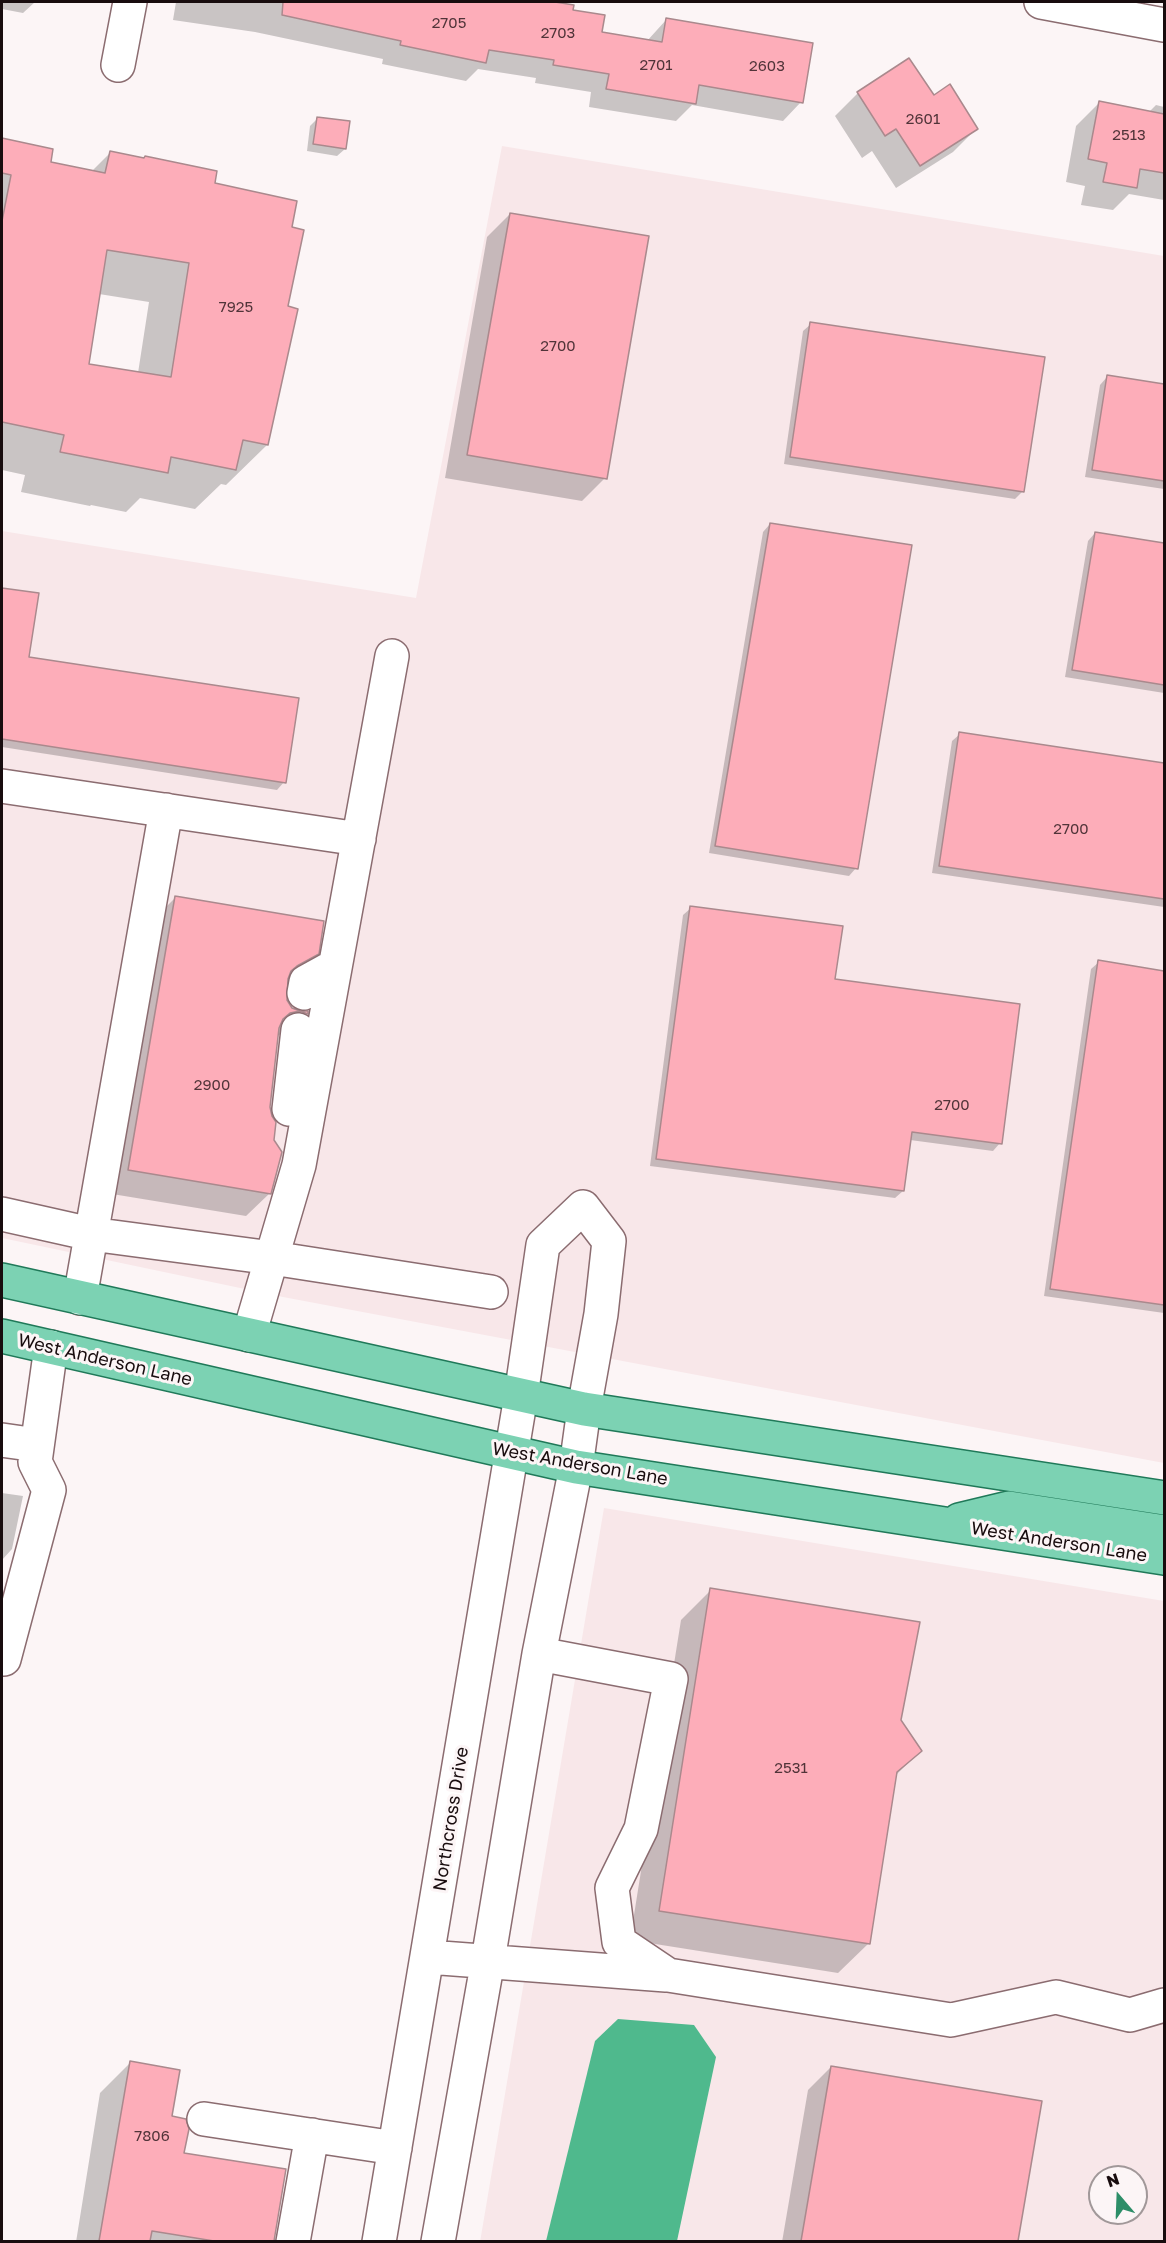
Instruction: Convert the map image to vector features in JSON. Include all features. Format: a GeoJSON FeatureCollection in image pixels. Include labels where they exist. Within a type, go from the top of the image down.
{"type":"FeatureCollection","features":[{"type":"Feature","properties":{"kind":"main road"},"geometry":{"type":"LineString","coordinates":[[2,1280],[584,1409],[1164,1498]]}},
{"type":"Feature","properties":{"kind":"main road","name":"West Anderson Lane"},"geometry":{"type":"LineString","coordinates":[[2,1336],[576,1467],[1164,1558]]}},
{"type":"Feature","properties":{"kind":"main road"},"geometry":{"type":"LineString","coordinates":[[945,1524],[1010,1508],[1164,1532]]}},
{"type":"Feature","properties":{"kind":"street"},"geometry":{"type":"LineString","coordinates":[[118,64],[130,2]]}},
{"type":"Feature","properties":{"kind":"street"},"geometry":{"type":"LineString","coordinates":[[1046,2],[1164,25]]}},
{"type":"Feature","properties":{"kind":"street"},"geometry":{"type":"LineString","coordinates":[[249,1335],[302,1151],[392,656]]}},
{"type":"Feature","properties":{"kind":"street"},"geometry":{"type":"LineString","coordinates":[[2,786],[359,839]]}},
{"type":"Feature","properties":{"kind":"street"},"geometry":{"type":"LineString","coordinates":[[80,1298],[166,810]]}},
{"type":"Feature","properties":{"kind":"street"},"geometry":{"type":"LineString","coordinates":[[304,993],[306,982],[335,966]]}},
{"type":"Feature","properties":{"kind":"street"},"geometry":{"type":"LineString","coordinates":[[298,1030],[289,1110],[302,1151]]}},
{"type":"Feature","properties":{"kind":"street","name":"Northcross Drive"},"geometry":{"type":"LineString","coordinates":[[379,2241],[521,1396],[543,1245],[583,1207],[609,1241],[601,1314],[584,1409]]}},
{"type":"Feature","properties":{"kind":"street"},"geometry":{"type":"LineString","coordinates":[[2,1214],[91,1234],[272,1258],[491,1292]]}},
{"type":"Feature","properties":{"kind":"street"},"geometry":{"type":"LineString","coordinates":[[2,1659],[4,1659],[49,1490],[35,1462],[51,1347]]}},
{"type":"Feature","properties":{"kind":"street"},"geometry":{"type":"LineString","coordinates":[[438,2241],[539,1654],[576,1467],[584,1409]]}},
{"type":"Feature","properties":{"kind":"street"},"geometry":{"type":"LineString","coordinates":[[2,1440],[38,1445]]}},
{"type":"Feature","properties":{"kind":"street"},"geometry":{"type":"LineString","coordinates":[[539,1654],[671,1679],[641,1829],[612,1888],[619,1942],[668,1975]]}},
{"type":"Feature","properties":{"kind":"street"},"geometry":{"type":"LineString","coordinates":[[428,1957],[668,1975],[951,2020],[1056,1997],[1130,2015],[1164,2005]]}},
{"type":"Feature","properties":{"kind":"street"},"geometry":{"type":"LineString","coordinates":[[204,2119],[395,2148]]}},
{"type":"Feature","properties":{"kind":"street"},"geometry":{"type":"LineString","coordinates":[[293,2241],[312,2135]]}},
{"type":"Feature","properties":{"kind":"shaded area"},"geometry":{"type":"Polygon","coordinates":[[[502,146],[1164,256],[1164,1463],[283,1297],[2,1238],[2,531],[416,598],[502,146]]]}},
{"type":"Feature","properties":{"kind":"shaded area"},"geometry":{"type":"Polygon","coordinates":[[[604,1508],[1164,1601],[1164,2241],[480,2242],[604,1508]]]}},
{"type":"Feature","properties":{"kind":"shaded area"},"geometry":{"type":"Polygon","coordinates":[[[618,2019],[694,2025],[716,2057],[677,2241],[546,2241],[595,2041],[618,2019]]]}},
{"type":"Feature","properties":{"kind":"building"},"geometry":{"type":"Polygon","coordinates":[[[283,2],[555,2],[574,5],[573,10],[605,15],[602,32],[662,42],[666,18],[813,43],[803,103],[699,85],[696,104],[606,89],[609,74],[553,65],[554,60],[489,50],[486,63],[400,45],[401,41],[282,15],[283,2]]]}},
{"type":"Feature","properties":{"kind":"building"},"geometry":{"type":"Polygon","coordinates":[[[909,58],[934,95],[950,84],[978,129],[920,166],[896,129],[885,136],[857,92],[909,58]]]}},
{"type":"Feature","properties":{"kind":"building"},"geometry":{"type":"Polygon","coordinates":[[[1099,101],[1164,114],[1164,173],[1140,169],[1137,188],[1103,182],[1107,163],[1088,159],[1099,101]]]}},
{"type":"Feature","properties":{"kind":"building"},"geometry":{"type":"Polygon","coordinates":[[[317,117],[350,121],[346,149],[313,144],[317,117]]]}},
{"type":"Feature","properties":{"kind":"building"},"geometry":{"type":"Polygon","coordinates":[[[2,138],[53,149],[51,162],[105,173],[110,151],[144,158],[145,156],[217,171],[215,183],[297,201],[292,227],[304,230],[288,306],[298,309],[268,445],[243,440],[236,470],[171,457],[168,473],[60,452],[64,435],[2,422],[2,221],[11,175],[2,173],[2,138]],[[107,250],[89,364],[171,377],[189,263],[107,250]]]}},
{"type":"Feature","properties":{"kind":"building"},"geometry":{"type":"Polygon","coordinates":[[[510,213],[649,236],[607,479],[467,455],[510,213]]]}},
{"type":"Feature","properties":{"kind":"building"},"geometry":{"type":"Polygon","coordinates":[[[810,322],[1045,357],[1024,492],[790,457],[810,322]]]}},
{"type":"Feature","properties":{"kind":"building"},"geometry":{"type":"Polygon","coordinates":[[[1107,375],[1164,384],[1164,481],[1092,470],[1107,375]]]}},
{"type":"Feature","properties":{"kind":"building"},"geometry":{"type":"Polygon","coordinates":[[[770,523],[912,545],[858,869],[715,846],[770,523]]]}},
{"type":"Feature","properties":{"kind":"building"},"geometry":{"type":"Polygon","coordinates":[[[1095,532],[1164,543],[1164,685],[1072,670],[1095,532]]]}},
{"type":"Feature","properties":{"kind":"building"},"geometry":{"type":"Polygon","coordinates":[[[2,588],[39,593],[29,657],[299,698],[286,783],[2,739],[2,588]]]}},
{"type":"Feature","properties":{"kind":"building"},"geometry":{"type":"Polygon","coordinates":[[[959,732],[1164,763],[1164,899],[939,866],[959,732]]]}},
{"type":"Feature","properties":{"kind":"building"},"geometry":{"type":"Polygon","coordinates":[[[175,896],[324,921],[319,954],[297,966],[291,971],[288,979],[287,1000],[292,1008],[300,1011],[290,1013],[283,1019],[279,1028],[270,1107],[276,1122],[274,1140],[282,1152],[271,1194],[128,1170],[175,896]]]}},
{"type":"Feature","properties":{"kind":"building"},"geometry":{"type":"Polygon","coordinates":[[[690,906],[843,926],[835,979],[1020,1004],[1002,1144],[912,1132],[904,1191],[656,1159],[690,906]]]}},
{"type":"Feature","properties":{"kind":"building"},"geometry":{"type":"Polygon","coordinates":[[[1098,960],[1164,971],[1164,1305],[1050,1289],[1098,960]]]}},
{"type":"Feature","properties":{"kind":"building"},"geometry":{"type":"Polygon","coordinates":[[[710,1588],[920,1622],[901,1720],[922,1751],[897,1772],[870,1944],[659,1911],[710,1588]]]}},
{"type":"Feature","properties":{"kind":"building"},"geometry":{"type":"Polygon","coordinates":[[[130,2061],[180,2070],[172,2116],[186,2119],[189,2129],[184,2153],[286,2169],[274,2241],[214,2241],[152,2231],[150,2241],[99,2241],[130,2061]]]}},
{"type":"Feature","properties":{"kind":"building"},"geometry":{"type":"Polygon","coordinates":[[[831,2066],[1042,2101],[1018,2241],[801,2241],[831,2066]]]}}]}
